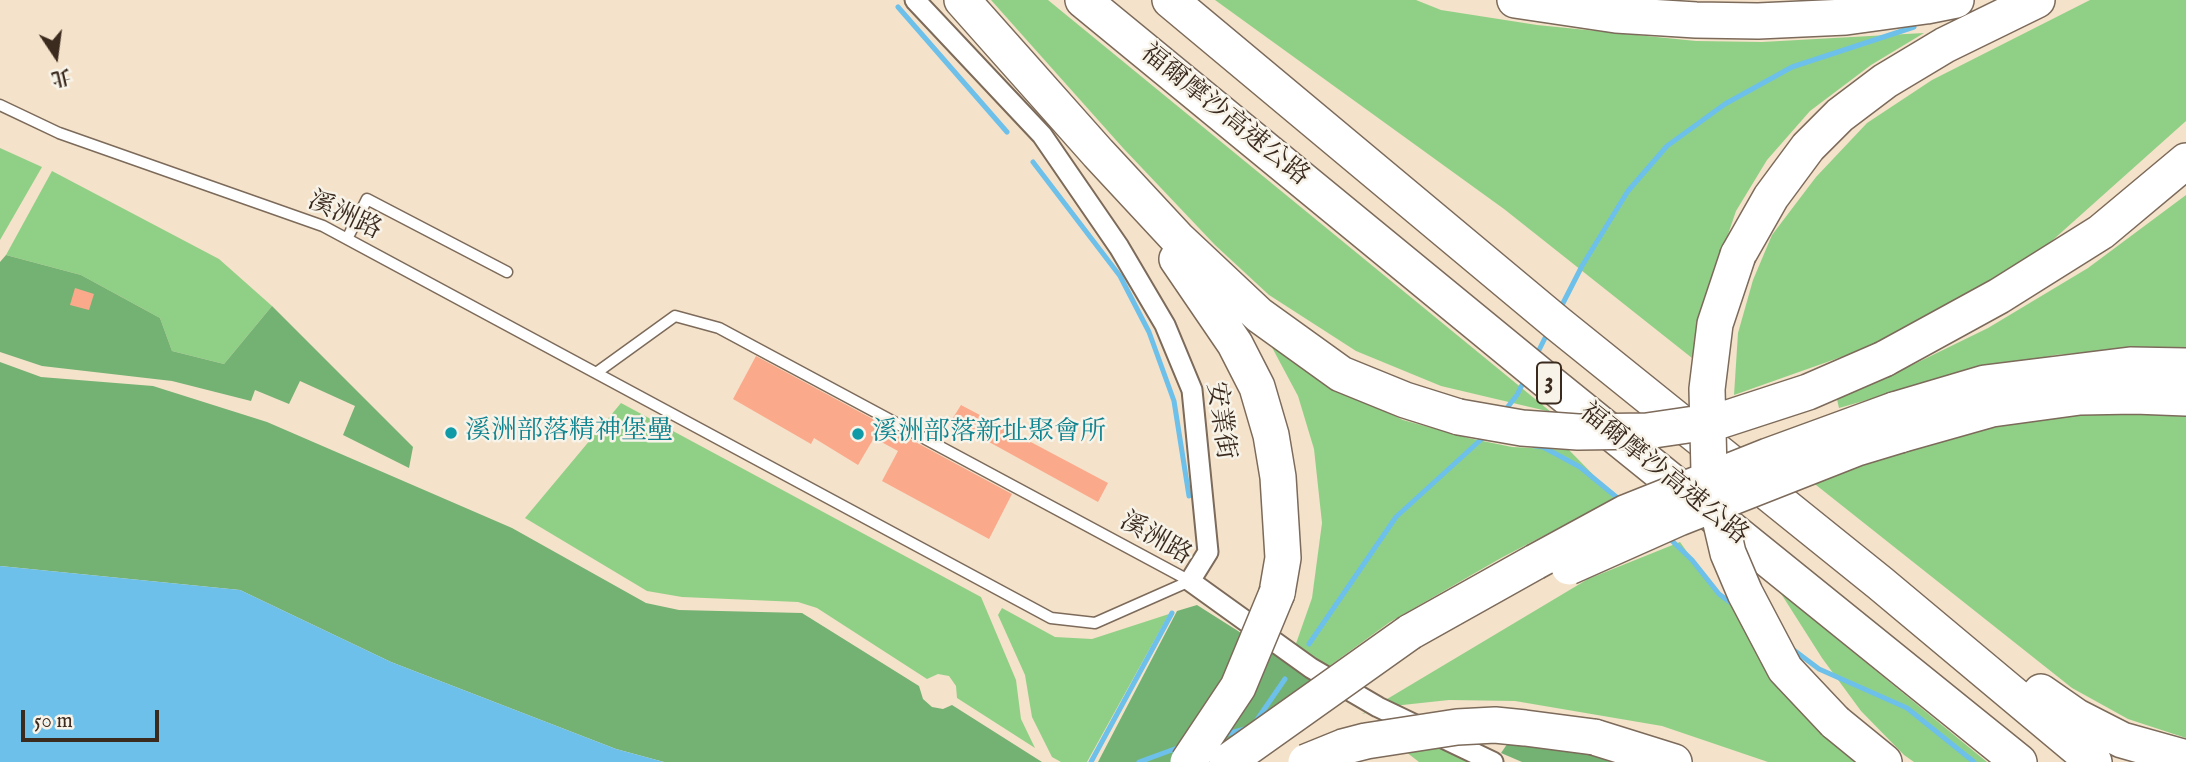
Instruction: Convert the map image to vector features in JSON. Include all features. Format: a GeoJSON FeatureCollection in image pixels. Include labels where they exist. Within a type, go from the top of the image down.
{"type":"FeatureCollection","features":[{"type":"Feature","properties":{"kind":"highway"},"geometry":{"type":"LineString","coordinates":[[962,0],[1177,238],[1259,315],[1341,374],[1405,400],[1459,417],[1522,428],[1578,432],[1647,431],[1722,420],[1808,392],[1884,359],[1999,296],[2101,232],[2186,161]]}},
{"type":"Feature","properties":{"kind":"highway","name":"福爾摩沙高速公路"},"geometry":{"type":"LineString","coordinates":[[1083,0],[1546,380],[2019,762]]}},
{"type":"Feature","properties":{"kind":"highway","name":"福爾摩沙高速公路"},"geometry":{"type":"LineString","coordinates":[[1170,0],[1557,323],[1880,583],[2094,762]]}},
{"type":"Feature","properties":{"kind":"highway"},"geometry":{"type":"LineString","coordinates":[[1515,0],[1616,15],[1758,21],[1846,16],[1956,0]]}},
{"type":"Feature","properties":{"kind":"highway"},"geometry":{"type":"LineString","coordinates":[[1884,762],[1835,722],[1785,669],[1728,554],[1709,472],[1707,389],[1715,324],[1738,255],[1778,187],[1808,147],[1840,115],[1885,81],[1945,45],[2037,0]]}},
{"type":"Feature","properties":{"kind":"highway"},"geometry":{"type":"LineString","coordinates":[[1098,153],[1202,292],[1235,344],[1257,387],[1271,435],[1279,477],[1283,558],[1277,593],[1238,687],[1188,762]]}},
{"type":"Feature","properties":{"kind":"highway"},"geometry":{"type":"LineString","coordinates":[[1227,762],[1415,641],[1538,571],[1857,448],[1897,422],[1985,383],[2130,365],[2186,366]]}},
{"type":"Feature","properties":{"kind":"highway"},"geometry":{"type":"LineString","coordinates":[[1897,422],[2080,397],[2186,398]]}},
{"type":"Feature","properties":{"kind":"highway"},"geometry":{"type":"LineString","coordinates":[[1880,583],[2077,717],[2122,740],[2186,758]]}},
{"type":"Feature","properties":{"kind":"highway"},"geometry":{"type":"LineString","coordinates":[[1259,762],[1415,641]]}},
{"type":"Feature","properties":{"kind":"highway"},"geometry":{"type":"LineString","coordinates":[[1306,762],[1366,741],[1457,727],[1495,726],[1525,727],[1594,737],[1674,762]]}},
{"type":"Feature","properties":{"kind":"street","name":"安業街"},"geometry":{"type":"LineString","coordinates":[[915,0],[1042,135],[1119,247],[1165,325],[1192,390],[1207,538],[1208,552],[1190,581]]}},
{"type":"Feature","properties":{"kind":"street"},"geometry":{"type":"LineString","coordinates":[[1190,581],[1311,668],[1378,707],[1493,762]]}},
{"type":"Feature","properties":{"kind":"lane","name":"溪洲路"},"geometry":{"type":"LineString","coordinates":[[0,105],[59,133],[323,226],[1051,618],[1095,623],[1190,581]]}},
{"type":"Feature","properties":{"kind":"lane"},"geometry":{"type":"LineString","coordinates":[[347,239],[367,199],[507,272]]}},
{"type":"Feature","properties":{"kind":"lane","name":"溪洲路"},"geometry":{"type":"LineString","coordinates":[[596,373],[675,316],[719,328],[1190,581]]}},
{"type":"Feature","properties":{"kind":"green space"},"geometry":{"type":"Polygon","coordinates":[[[991,0],[1048,0],[1551,412],[1441,386],[1356,351],[1269,295],[1215,245],[1123,148],[991,0]]]}},
{"type":"Feature","properties":{"kind":"green space"},"geometry":{"type":"Polygon","coordinates":[[[1215,0],[1416,0],[1441,10],[1537,25],[1696,41],[1762,42],[1924,33],[1871,65],[1810,111],[1767,160],[1736,211],[1692,358],[1504,209],[1215,0]]]}},
{"type":"Feature","properties":{"kind":"green space"},"geometry":{"type":"Polygon","coordinates":[[[2090,0],[2186,0],[2186,121],[2045,247],[1957,301],[1878,344],[1734,395],[1738,333],[1753,280],[1772,235],[1816,177],[1867,123],[1932,80],[2090,0]]]}},
{"type":"Feature","properties":{"kind":"green space"},"geometry":{"type":"Polygon","coordinates":[[[0,148],[42,167],[0,240],[0,148]]]}},
{"type":"Feature","properties":{"kind":"green space"},"geometry":{"type":"Polygon","coordinates":[[[52,171],[219,259],[272,306],[224,364],[172,351],[160,318],[81,275],[6,255],[52,171]]]}},
{"type":"Feature","properties":{"kind":"green space"},"geometry":{"type":"Polygon","coordinates":[[[2186,195],[2186,351],[2135,348],[2055,355],[1951,376],[1839,408],[1836,395],[1898,372],[1988,328],[2088,268],[2186,195]]]}},
{"type":"Feature","properties":{"kind":"green space"},"geometry":{"type":"Polygon","coordinates":[[[6,255],[81,275],[160,318],[172,351],[224,364],[272,306],[413,447],[409,468],[343,435],[355,406],[300,381],[289,404],[255,390],[251,401],[172,381],[42,366],[0,352],[0,262],[6,255]]]}},
{"type":"Feature","properties":{"kind":"green space"},"geometry":{"type":"Polygon","coordinates":[[[1267,338],[1341,390],[1403,420],[1512,447],[1569,450],[1616,498],[1501,558],[1390,622],[1259,717],[1286,672],[1312,598],[1322,523],[1314,449],[1298,396],[1267,338]]]}},
{"type":"Feature","properties":{"kind":"green space"},"geometry":{"type":"Polygon","coordinates":[[[0,362],[41,377],[153,386],[267,422],[512,528],[646,603],[679,610],[802,613],[919,686],[923,699],[932,707],[943,709],[952,705],[1042,762],[664,762],[616,749],[391,662],[240,590],[0,566],[0,362]]]}},
{"type":"Feature","properties":{"kind":"green space"},"geometry":{"type":"Polygon","coordinates":[[[621,403],[981,597],[1016,680],[1021,719],[1035,748],[957,698],[956,686],[949,676],[938,674],[927,679],[817,608],[798,602],[682,597],[647,591],[525,518],[621,403]]]}},
{"type":"Feature","properties":{"kind":"green space"},"geometry":{"type":"Polygon","coordinates":[[[2079,412],[2186,412],[2186,738],[2128,719],[2072,688],[1811,481],[1878,458],[1983,428],[2079,412]]]}},
{"type":"Feature","properties":{"kind":"green space"},"geometry":{"type":"Polygon","coordinates":[[[1680,542],[1717,594],[1737,611],[1790,698],[1837,747],[1857,762],[1768,762],[1662,726],[1515,701],[1449,700],[1393,706],[1362,714],[1588,579],[1680,542]]]}},
{"type":"Feature","properties":{"kind":"green space"},"geometry":{"type":"Polygon","coordinates":[[[1780,592],[1987,762],[1914,762],[1904,755],[1861,711],[1822,658],[1780,592]]]}},
{"type":"Feature","properties":{"kind":"green space"},"geometry":{"type":"Polygon","coordinates":[[[1197,605],[1320,683],[1217,762],[1098,762],[1177,611],[1197,605]]]}},
{"type":"Feature","properties":{"kind":"green space"},"geometry":{"type":"Polygon","coordinates":[[[1002,608],[1055,637],[1092,639],[1169,614],[1087,762],[1061,762],[1052,757],[1032,717],[1025,675],[998,615],[1002,608]]]}},
{"type":"Feature","properties":{"kind":"green space"},"geometry":{"type":"Polygon","coordinates":[[[1428,734],[1488,762],[1419,762],[1392,741],[1428,734]]]}},
{"type":"Feature","properties":{"kind":"green space"},"geometry":{"type":"Polygon","coordinates":[[[1514,734],[1657,762],[1522,762],[1501,753],[1514,734]]]}},
{"type":"Feature","properties":{"kind":"water"},"geometry":{"type":"Polygon","coordinates":[[[0,566],[240,590],[391,662],[616,749],[664,762],[0,762],[0,566]]]}},
{"type":"Feature","properties":{"kind":"building"},"geometry":{"type":"Polygon","coordinates":[[[75,288],[94,294],[89,310],[70,305],[75,288]]]}},
{"type":"Feature","properties":{"kind":"building"},"geometry":{"type":"Polygon","coordinates":[[[756,356],[1012,494],[989,539],[882,481],[898,451],[874,438],[858,465],[814,438],[811,444],[733,399],[756,356]]]}},
{"type":"Feature","properties":{"kind":"building"},"geometry":{"type":"Polygon","coordinates":[[[961,405],[1108,483],[1098,502],[951,421],[961,405]]]}},
{"type":"Feature","properties":{"kind":"waterway"},"geometry":{"type":"LineString","coordinates":[[898,7],[1007,132]]}},
{"type":"Feature","properties":{"kind":"waterway"},"geometry":{"type":"LineString","coordinates":[[1560,309],[1582,266],[1628,191],[1667,146],[1725,104],[1792,67],[1914,27]]}},
{"type":"Feature","properties":{"kind":"waterway"},"geometry":{"type":"LineString","coordinates":[[1033,162],[1120,276],[1149,332],[1174,401],[1189,496]]}},
{"type":"Feature","properties":{"kind":"waterway"},"geometry":{"type":"LineString","coordinates":[[1536,356],[1549,330]]}},
{"type":"Feature","properties":{"kind":"waterway"},"geometry":{"type":"LineString","coordinates":[[1503,413],[1517,395],[1526,377]]}},
{"type":"Feature","properties":{"kind":"waterway"},"geometry":{"type":"LineString","coordinates":[[1309,644],[1396,517],[1486,435]]}},
{"type":"Feature","properties":{"kind":"waterway"},"geometry":{"type":"LineString","coordinates":[[1535,446],[1543,447],[1580,467],[1620,500]]}},
{"type":"Feature","properties":{"kind":"waterway"},"geometry":{"type":"LineString","coordinates":[[1667,536],[1692,560],[1719,594],[1735,606]]}},
{"type":"Feature","properties":{"kind":"waterway"},"geometry":{"type":"LineString","coordinates":[[1091,762],[1172,613]]}},
{"type":"Feature","properties":{"kind":"waterway"},"geometry":{"type":"LineString","coordinates":[[1791,648],[1819,669],[1907,708],[1974,762]]}},
{"type":"Feature","properties":{"kind":"waterway"},"geometry":{"type":"LineString","coordinates":[[1223,735],[1252,727],[1285,679]]}},
{"type":"Feature","properties":{"kind":"waterway"},"geometry":{"type":"LineString","coordinates":[[1139,762],[1180,747]]}},
{"type":"Feature","properties":{"kind":"place","name":"溪洲部落精神堡壘"},"geometry":{"type":"Point","coordinates":[451,433]}},
{"type":"Feature","properties":{"kind":"place","name":"溪洲部落新址聚會所"},"geometry":{"type":"Point","coordinates":[858,434]}}]}
